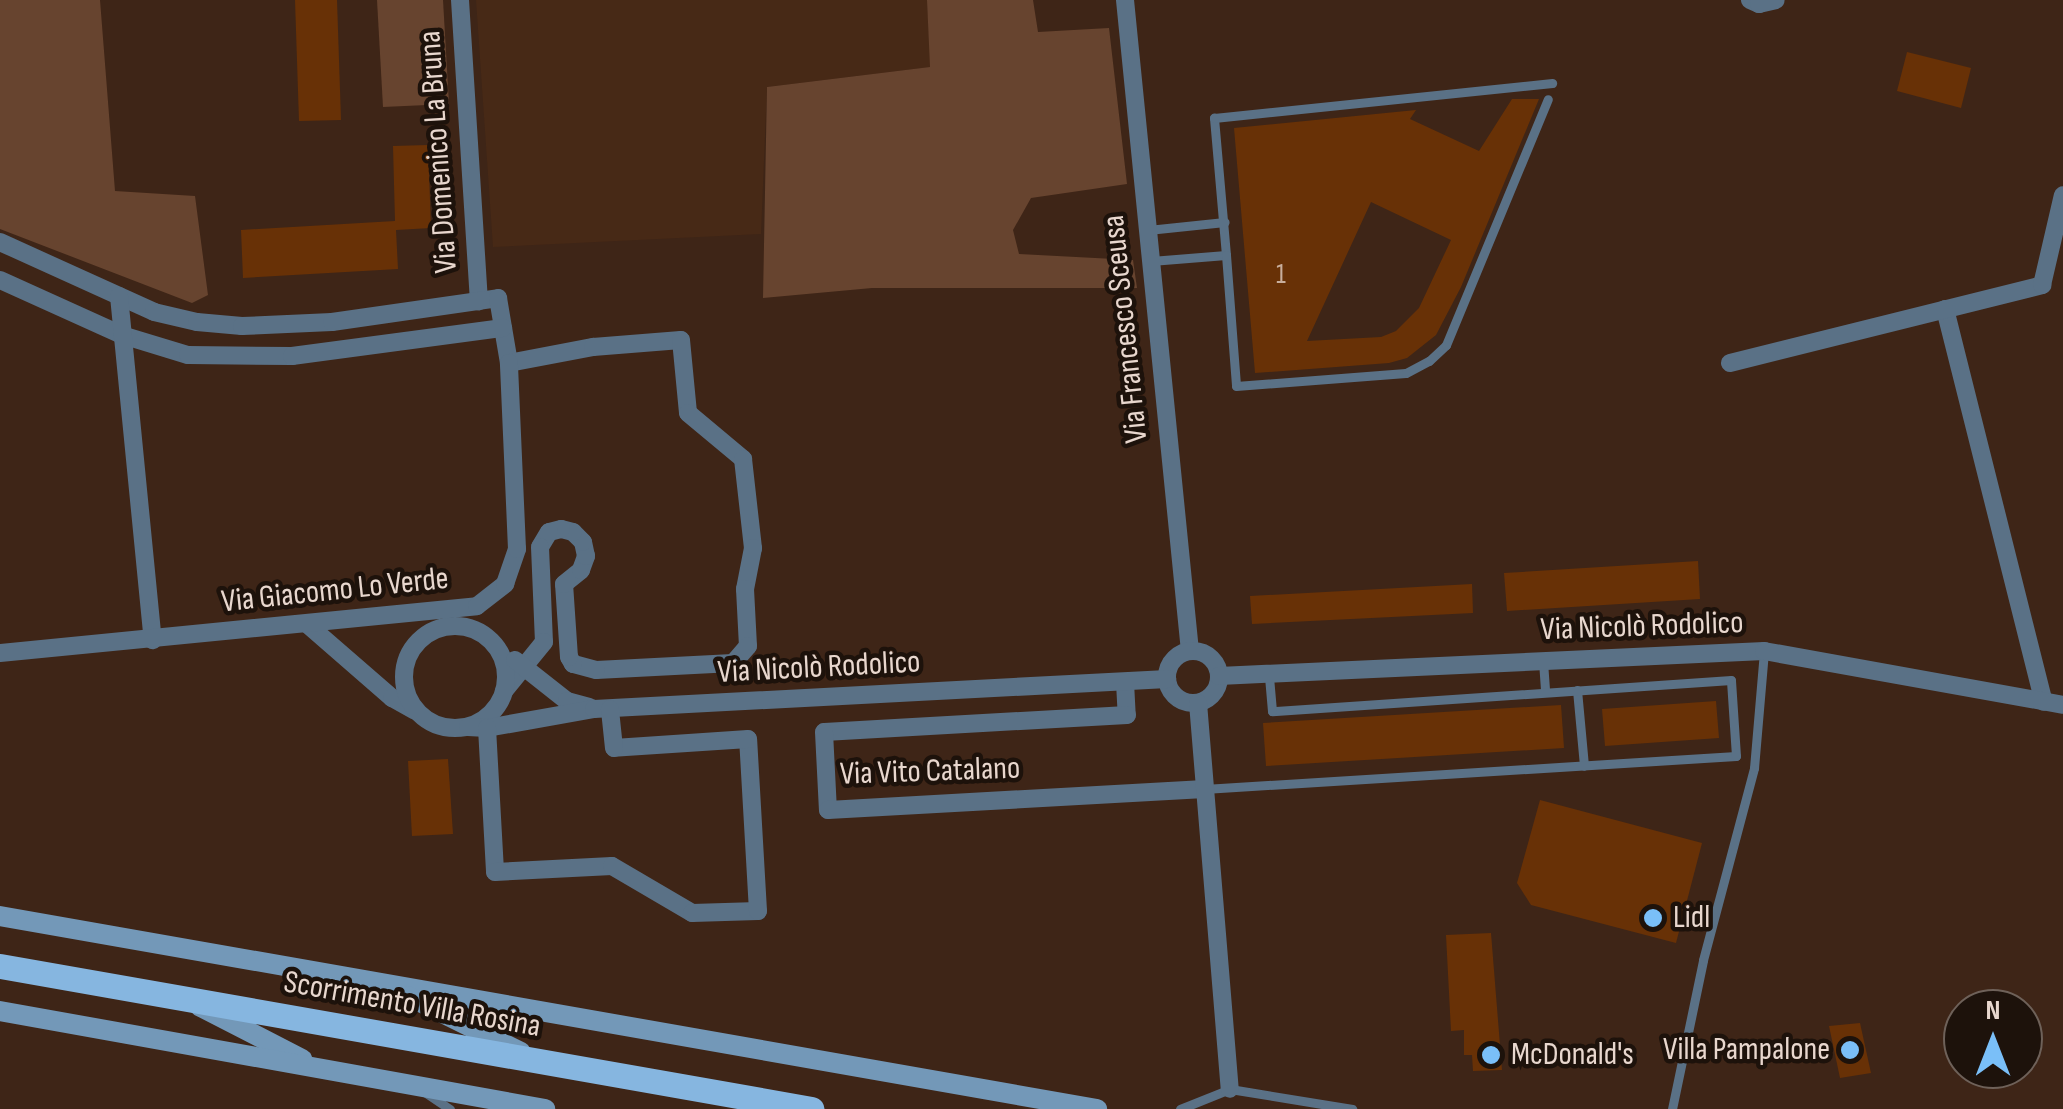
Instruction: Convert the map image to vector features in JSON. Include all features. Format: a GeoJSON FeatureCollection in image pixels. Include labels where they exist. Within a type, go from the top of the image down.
{"type":"FeatureCollection","features":[{"type":"Feature","properties":{"kind":"main road","name":"Scorrimento Villa Rosina"},"geometry":{"type":"LineString","coordinates":[[0,966],[812,1109]]}},
{"type":"Feature","properties":{"kind":"street","name":"Via Domenico La Bruna"},"geometry":{"type":"LineString","coordinates":[[460,0],[479,301]]}},
{"type":"Feature","properties":{"kind":"street","name":"Via Francesco Sceusa"},"geometry":{"type":"LineString","coordinates":[[1125,0],[1190,652]]}},
{"type":"Feature","properties":{"kind":"street"},"geometry":{"type":"LineString","coordinates":[[1750,0],[1759,4],[1776,0]]}},
{"type":"Feature","properties":{"kind":"street"},"geometry":{"type":"LineString","coordinates":[[1730,362],[2042,285],[2063,195]]}},
{"type":"Feature","properties":{"kind":"street"},"geometry":{"type":"LineString","coordinates":[[0,242],[154,312],[242,326],[332,322],[479,301]]}},
{"type":"Feature","properties":{"kind":"street"},"geometry":{"type":"LineString","coordinates":[[0,280],[122,335],[188,356],[245,358],[502,328]]}},
{"type":"Feature","properties":{"kind":"street"},"geometry":{"type":"LineString","coordinates":[[119,296],[153,640]]}},
{"type":"Feature","properties":{"kind":"street","name":"Via Giacomo Lo Verde"},"geometry":{"type":"LineString","coordinates":[[0,654],[478,606],[505,584],[517,549],[508,363],[498,298],[479,301]]}},
{"type":"Feature","properties":{"kind":"street"},"geometry":{"type":"LineString","coordinates":[[1945,309],[2053,703]]}},
{"type":"Feature","properties":{"kind":"street"},"geometry":{"type":"LineString","coordinates":[[508,363],[593,346],[681,340],[688,414],[743,460],[753,548],[745,589],[748,646],[741,657],[733,663],[596,670],[573,664],[569,657],[564,584],[582,570],[586,556],[583,542],[573,532],[561,529],[549,532],[540,548],[547,676],[553,692]]}},
{"type":"Feature","properties":{"kind":"street"},"geometry":{"type":"LineString","coordinates":[[418,714],[404,685],[404,669],[419,641],[450,627],[478,606]]}},
{"type":"Feature","properties":{"kind":"street"},"geometry":{"type":"LineString","coordinates":[[398,616],[470,629],[490,640],[524,668],[553,692],[602,709],[614,748],[748,739],[758,911],[692,913],[612,866],[495,872],[478,728],[504,691],[524,668],[544,642]]}},
{"type":"Feature","properties":{"kind":"street"},"geometry":{"type":"LineString","coordinates":[[307,624],[392,698],[418,714],[450,728],[478,728]]}},
{"type":"Feature","properties":{"kind":"street"},"geometry":{"type":"LineString","coordinates":[[490,640],[504,664],[504,691]]}},
{"type":"Feature","properties":{"kind":"street"},"geometry":{"type":"LineString","coordinates":[[1190,652],[1213,660],[1220,676],[1216,690],[1198,703],[1174,696],[1167,680],[1170,664],[1190,652]]}},
{"type":"Feature","properties":{"kind":"street","name":"Via Nicolò Rodolico"},"geometry":{"type":"LineString","coordinates":[[1220,676],[1764,652],[2053,703]]}},
{"type":"Feature","properties":{"kind":"street","name":"Via Nicolò Rodolico"},"geometry":{"type":"LineString","coordinates":[[478,728],[602,709],[1167,680]]}},
{"type":"Feature","properties":{"kind":"street","name":"Via Vito Catalano"},"geometry":{"type":"LineString","coordinates":[[1125,682],[1126,715],[824,732],[828,810],[1204,789]]}},
{"type":"Feature","properties":{"kind":"street"},"geometry":{"type":"LineString","coordinates":[[1198,703],[1230,1090]]}},
{"type":"Feature","properties":{"kind":"street"},"geometry":{"type":"LineString","coordinates":[[1,916],[1097,1109]]}},
{"type":"Feature","properties":{"kind":"street"},"geometry":{"type":"LineString","coordinates":[[384,984],[536,1059]]}},
{"type":"Feature","properties":{"kind":"street"},"geometry":{"type":"LineString","coordinates":[[188,1001],[322,1069]]}},
{"type":"Feature","properties":{"kind":"street"},"geometry":{"type":"LineString","coordinates":[[0,1010],[545,1109]]}},
{"type":"Feature","properties":{"kind":"street"},"geometry":{"type":"LineString","coordinates":[[0,1023],[25,1015]]}},
{"type":"Feature","properties":{"kind":"lane"},"geometry":{"type":"LineString","coordinates":[[1548,99],[1446,345],[1429,361],[1406,373],[1236,386],[1214,118],[1552,83]]}},
{"type":"Feature","properties":{"kind":"lane"},"geometry":{"type":"LineString","coordinates":[[1146,230],[1225,222]]}},
{"type":"Feature","properties":{"kind":"lane"},"geometry":{"type":"LineString","coordinates":[[1149,262],[1226,256]]}},
{"type":"Feature","properties":{"kind":"lane"},"geometry":{"type":"LineString","coordinates":[[1672,1109],[1703,960],[1754,768],[1764,652]]}},
{"type":"Feature","properties":{"kind":"lane"},"geometry":{"type":"LineString","coordinates":[[1543,661],[1546,692]]}},
{"type":"Feature","properties":{"kind":"lane"},"geometry":{"type":"LineString","coordinates":[[1204,789],[1736,756],[1731,680],[1272,710],[1269,673]]}},
{"type":"Feature","properties":{"kind":"lane"},"geometry":{"type":"LineString","coordinates":[[1577,690],[1584,766]]}},
{"type":"Feature","properties":{"kind":"lane"},"geometry":{"type":"LineString","coordinates":[[416,1086],[450,1109]]}},
{"type":"Feature","properties":{"kind":"lane"},"geometry":{"type":"LineString","coordinates":[[1180,1109],[1230,1090],[1352,1109]]}},
{"type":"Feature","properties":{"kind":"shaded area"},"geometry":{"type":"Polygon","coordinates":[[[0,0],[100,0],[115,191],[195,196],[208,295],[192,303],[0,229],[0,0]]]}},
{"type":"Feature","properties":{"kind":"shaded area"},"geometry":{"type":"Polygon","coordinates":[[[377,0],[443,0],[449,104],[383,107],[377,0]]]}},
{"type":"Feature","properties":{"kind":"shaded area"},"geometry":{"type":"Polygon","coordinates":[[[476,0],[927,0],[931,67],[767,87],[761,234],[493,247],[476,0]]]}},
{"type":"Feature","properties":{"kind":"shaded area"},"geometry":{"type":"Polygon","coordinates":[[[927,0],[1033,0],[1038,32],[1109,28],[1127,184],[1031,198],[1013,230],[1019,254],[1133,260],[1137,288],[872,288],[763,298],[767,87],[930,67],[927,0]]]}},
{"type":"Feature","properties":{"kind":"building"},"geometry":{"type":"Polygon","coordinates":[[[295,0],[337,0],[341,120],[299,121],[295,0]]]}},
{"type":"Feature","properties":{"kind":"building"},"geometry":{"type":"Polygon","coordinates":[[[1907,52],[1971,68],[1961,108],[1897,91],[1907,52]]]}},
{"type":"Feature","properties":{"kind":"building"},"geometry":{"type":"Polygon","coordinates":[[[1512,99],[1539,99],[1461,287],[1436,335],[1407,358],[1389,363],[1255,373],[1234,128],[1416,110],[1410,119],[1479,151],[1512,99]],[[1371,202],[1307,341],[1381,337],[1396,331],[1419,308],[1451,240],[1371,202]]]}},
{"type":"Feature","properties":{"kind":"building"},"geometry":{"type":"Polygon","coordinates":[[[428,145],[431,228],[396,230],[398,269],[243,278],[241,230],[395,221],[393,146],[428,145]]]}},
{"type":"Feature","properties":{"kind":"building"},"geometry":{"type":"Polygon","coordinates":[[[1698,561],[1700,599],[1507,611],[1504,573],[1698,561]]]}},
{"type":"Feature","properties":{"kind":"building"},"geometry":{"type":"Polygon","coordinates":[[[1472,584],[1473,613],[1252,624],[1250,596],[1472,584]]]}},
{"type":"Feature","properties":{"kind":"building"},"geometry":{"type":"Polygon","coordinates":[[[1716,701],[1719,738],[1605,746],[1602,709],[1716,701]]]}},
{"type":"Feature","properties":{"kind":"building"},"geometry":{"type":"Polygon","coordinates":[[[1561,705],[1564,748],[1266,766],[1263,723],[1561,705]]]}},
{"type":"Feature","properties":{"kind":"building"},"geometry":{"type":"Polygon","coordinates":[[[448,759],[453,834],[412,836],[408,761],[448,759]]]}},
{"type":"Feature","properties":{"kind":"building"},"geometry":{"type":"Polygon","coordinates":[[[1540,800],[1702,843],[1676,943],[1531,905],[1517,883],[1540,800]]]}},
{"type":"Feature","properties":{"kind":"building"},"geometry":{"type":"Polygon","coordinates":[[[1491,933],[1502,1070],[1473,1071],[1472,1055],[1464,1055],[1464,1030],[1451,1031],[1446,935],[1491,933]]]}},
{"type":"Feature","properties":{"kind":"building","name":"Villa Pampalone"},"geometry":{"type":"Polygon","coordinates":[[[1860,1023],[1871,1073],[1840,1078],[1829,1026],[1860,1023]]]}},
{"type":"Feature","properties":{"kind":"place","name":"Lidl"},"geometry":{"type":"Point","coordinates":[1653,918]}},
{"type":"Feature","properties":{"kind":"place","name":"Villa Pampalone"},"geometry":{"type":"Point","coordinates":[1850,1050]}},
{"type":"Feature","properties":{"kind":"place","name":"McDonald's"},"geometry":{"type":"Point","coordinates":[1491,1055]}}]}
